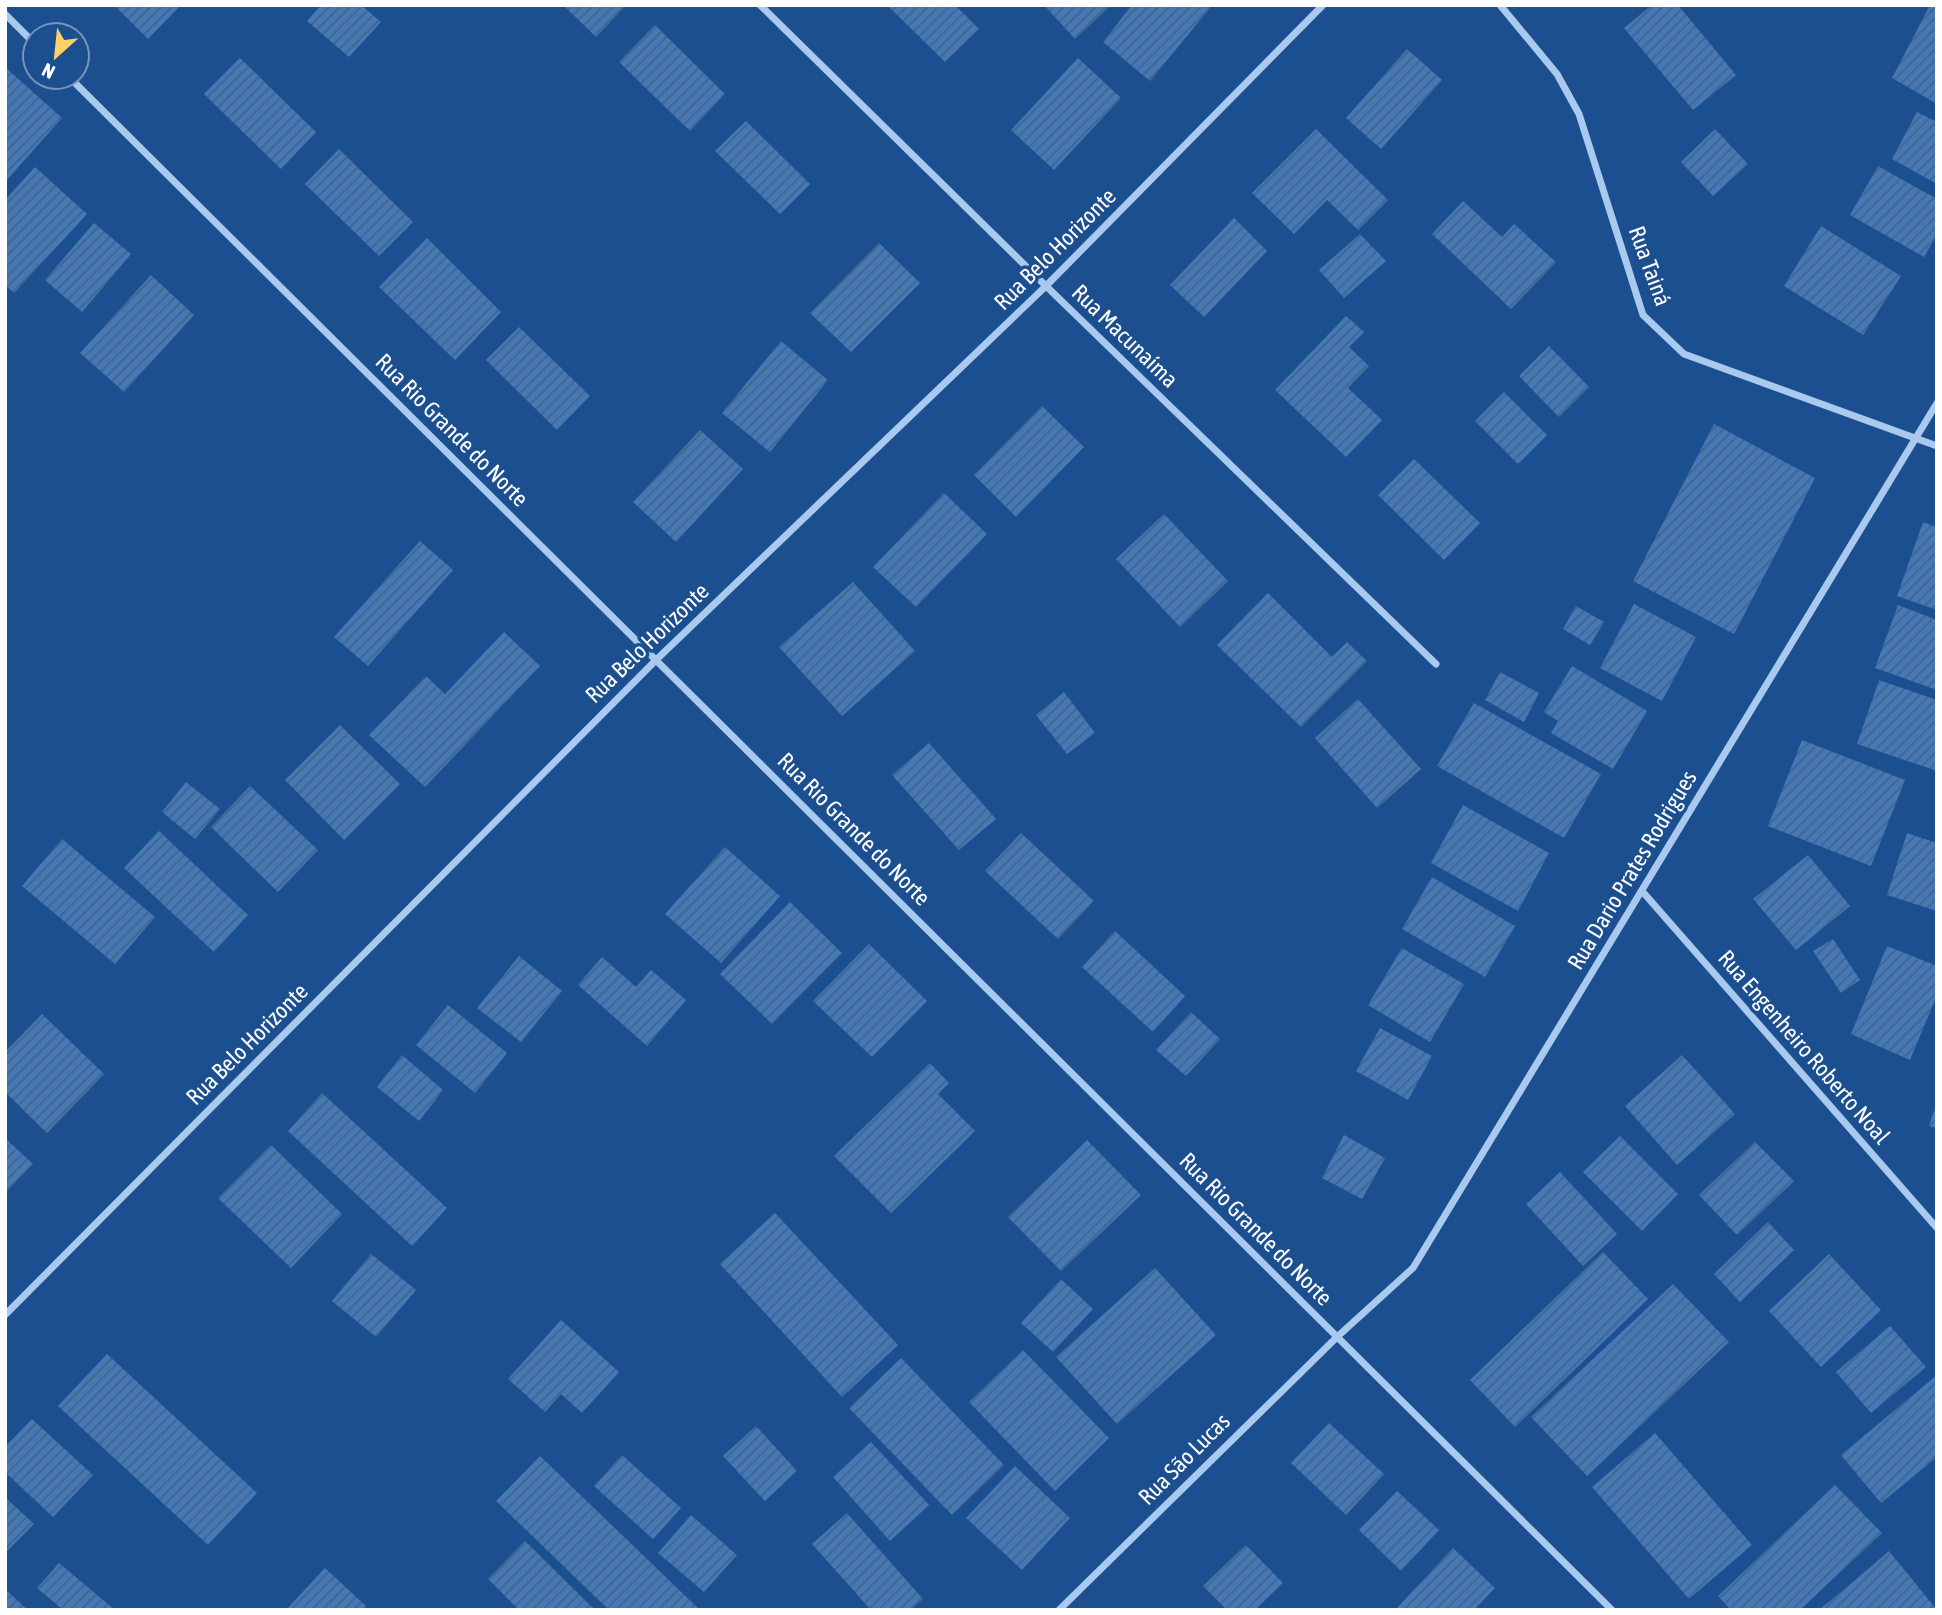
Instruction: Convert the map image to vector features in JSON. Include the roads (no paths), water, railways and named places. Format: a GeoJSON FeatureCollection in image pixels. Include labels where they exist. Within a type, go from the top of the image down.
{"type":"FeatureCollection","features":[{"type":"Feature","properties":{"kind":"street","name":"Rua Macunaíma"},"geometry":{"type":"LineString","coordinates":[[760,5],[1436,664]]}},
{"type":"Feature","properties":{"kind":"street","name":"Rua Belo Horizonte"},"geometry":{"type":"LineString","coordinates":[[5,1315],[656,660],[1046,286],[1323,5]]}},
{"type":"Feature","properties":{"kind":"street","name":"Rua Tainá"},"geometry":{"type":"LineString","coordinates":[[1500,5],[1558,74],[1579,114],[1643,315],[1684,354],[1937,446]]}},
{"type":"Feature","properties":{"kind":"street"},"geometry":{"type":"LineString","coordinates":[[5,14],[21,30]]}},
{"type":"Feature","properties":{"kind":"street","name":"Rua Rio Grande do Norte"},"geometry":{"type":"LineString","coordinates":[[83,91],[1612,1610]]}},
{"type":"Feature","properties":{"kind":"street","name":"Rua Dario Prates Rodrigues"},"geometry":{"type":"LineString","coordinates":[[1337,1337],[1413,1268],[1937,403]]}},
{"type":"Feature","properties":{"kind":"street","name":"Rua Engenheiro Roberto Noal"},"geometry":{"type":"LineString","coordinates":[[1642,891],[1937,1228]]}},
{"type":"Feature","properties":{"kind":"street","name":"Rua São Lucas"},"geometry":{"type":"LineString","coordinates":[[1059,1610],[1337,1337]]}}]}
